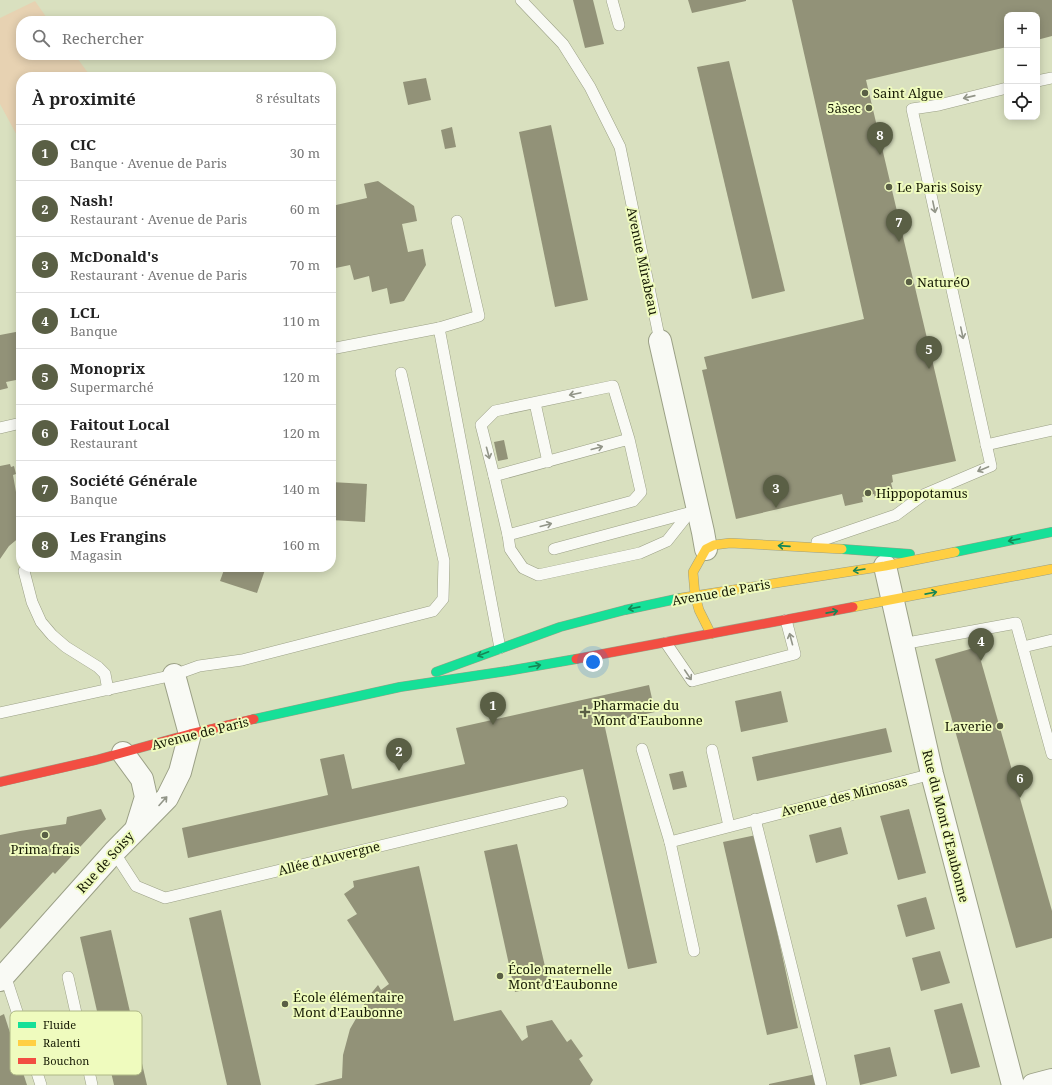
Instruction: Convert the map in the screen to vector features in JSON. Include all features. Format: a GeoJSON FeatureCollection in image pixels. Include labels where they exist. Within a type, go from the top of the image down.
{"type":"FeatureCollection","features":[{"type":"Feature","properties":{"kind":"main road","name":"Avenue de Paris"},"geometry":{"type":"LineString","coordinates":[[400,687],[500,648],[560,628],[650,604],[695,595],[885,566],[1052,532]]}},
{"type":"Feature","properties":{"kind":"main road"},"geometry":{"type":"LineString","coordinates":[[711,634],[699,610],[693,580],[690,574],[706,549],[714,545],[730,543],[865,550],[935,556]]}},
{"type":"Feature","properties":{"kind":"main road","name":"Avenue de Paris"},"geometry":{"type":"LineString","coordinates":[[0,782],[123,753],[190,734],[400,687],[507,671],[666,643],[1052,569]]}},
{"type":"Feature","properties":{"kind":"main road"},"geometry":{"type":"LineString","coordinates":[[650,604],[669,591]]}},
{"type":"Feature","properties":{"kind":"street","name":"Avenue Mirabeau"},"geometry":{"type":"LineString","coordinates":[[660,341],[694,511],[706,549]]}},
{"type":"Feature","properties":{"kind":"street","name":"Rue du Mont d'Eaubonne"},"geometry":{"type":"LineString","coordinates":[[885,566],[932,774],[1013,1085]]}},
{"type":"Feature","properties":{"kind":"street"},"geometry":{"type":"LineString","coordinates":[[174,675],[190,734]]}},
{"type":"Feature","properties":{"kind":"street","name":"Rue de Soisy"},"geometry":{"type":"LineString","coordinates":[[3,977],[114,852],[167,798],[180,772],[190,734]]}},
{"type":"Feature","properties":{"kind":"street"},"geometry":{"type":"LineString","coordinates":[[123,753],[142,779],[146,797],[136,829]]}},
{"type":"Feature","properties":{"kind":"street"},"geometry":{"type":"LineString","coordinates":[[1033,1085],[1052,1080]]}},
{"type":"Feature","properties":{"kind":"lane","name":"Avenue Mirabeau"},"geometry":{"type":"LineString","coordinates":[[521,0],[563,44],[590,87],[620,147],[660,341]]}},
{"type":"Feature","properties":{"kind":"lane"},"geometry":{"type":"LineString","coordinates":[[612,0],[619,25]]}},
{"type":"Feature","properties":{"kind":"lane"},"geometry":{"type":"LineString","coordinates":[[1040,80],[1052,78]]}},
{"type":"Feature","properties":{"kind":"lane"},"geometry":{"type":"LineString","coordinates":[[802,547],[896,515],[922,495],[991,466],[912,109],[939,105],[1004,89]]}},
{"type":"Feature","properties":{"kind":"lane"},"geometry":{"type":"LineString","coordinates":[[336,348],[439,328],[479,316],[457,221]]}},
{"type":"Feature","properties":{"kind":"lane"},"geometry":{"type":"LineString","coordinates":[[439,328],[500,648]]}},
{"type":"Feature","properties":{"kind":"lane"},"geometry":{"type":"LineString","coordinates":[[0,713],[174,675],[199,666],[242,660],[433,611],[443,599],[444,561],[401,373]]}},
{"type":"Feature","properties":{"kind":"lane"},"geometry":{"type":"LineString","coordinates":[[508,535],[633,501],[641,492],[629,439],[613,386],[495,411],[481,425],[508,535],[510,549],[523,568],[538,575],[640,553],[667,540],[694,511]]}},
{"type":"Feature","properties":{"kind":"lane"},"geometry":{"type":"LineString","coordinates":[[535,403],[548,462]]}},
{"type":"Feature","properties":{"kind":"lane"},"geometry":{"type":"LineString","coordinates":[[0,428],[16,424]]}},
{"type":"Feature","properties":{"kind":"lane"},"geometry":{"type":"LineString","coordinates":[[986,445],[1052,430]]}},
{"type":"Feature","properties":{"kind":"lane"},"geometry":{"type":"LineString","coordinates":[[494,476],[629,439]]}},
{"type":"Feature","properties":{"kind":"lane"},"geometry":{"type":"LineString","coordinates":[[554,549],[694,511]]}},
{"type":"Feature","properties":{"kind":"lane"},"geometry":{"type":"LineString","coordinates":[[24,572],[32,602],[41,622],[52,635],[66,647],[98,667],[104,674],[108,690]]}},
{"type":"Feature","properties":{"kind":"lane"},"geometry":{"type":"LineString","coordinates":[[666,643],[692,681],[795,654],[786,620]]}},
{"type":"Feature","properties":{"kind":"lane"},"geometry":{"type":"LineString","coordinates":[[902,644],[1016,623],[1052,754]]}},
{"type":"Feature","properties":{"kind":"lane"},"geometry":{"type":"LineString","coordinates":[[1023,647],[1052,640]]}},
{"type":"Feature","properties":{"kind":"lane"},"geometry":{"type":"LineString","coordinates":[[642,749],[670,842],[694,951]]}},
{"type":"Feature","properties":{"kind":"lane"},"geometry":{"type":"LineString","coordinates":[[712,750],[729,826]]}},
{"type":"Feature","properties":{"kind":"lane","name":"Avenue des Mimosas"},"geometry":{"type":"LineString","coordinates":[[670,842],[932,774]]}},
{"type":"Feature","properties":{"kind":"lane","name":"Allée d'Auvergne"},"geometry":{"type":"LineString","coordinates":[[114,852],[136,886],[165,898],[562,802]]}},
{"type":"Feature","properties":{"kind":"lane"},"geometry":{"type":"LineString","coordinates":[[755,819],[821,1085]]}},
{"type":"Feature","properties":{"kind":"lane"},"geometry":{"type":"LineString","coordinates":[[3,977],[15,1011]]}},
{"type":"Feature","properties":{"kind":"lane"},"geometry":{"type":"LineString","coordinates":[[68,977],[76,1011]]}},
{"type":"Feature","properties":{"kind":"lane"},"geometry":{"type":"LineString","coordinates":[[37,1075],[41,1085]]}},
{"type":"Feature","properties":{"kind":"lane"},"geometry":{"type":"LineString","coordinates":[[90,1075],[92,1085]]}},
{"type":"Feature","properties":{"kind":"shaded area"},"geometry":{"type":"Polygon","coordinates":[[[35,1],[46,16],[16,16],[16,60],[79,60],[87,72],[16,72],[16,134],[0,104],[0,18],[35,1]]]}},
{"type":"Feature","properties":{"kind":"building"},"geometry":{"type":"Polygon","coordinates":[[[573,0],[593,0],[604,44],[585,48],[573,0]]]}},
{"type":"Feature","properties":{"kind":"building"},"geometry":{"type":"Polygon","coordinates":[[[688,0],[746,0],[746,1],[692,13],[688,0]]]}},
{"type":"Feature","properties":{"kind":"building"},"geometry":{"type":"Polygon","coordinates":[[[792,0],[1052,0],[1052,36],[1040,39],[1040,12],[1004,12],[1004,48],[866,80],[956,461],[892,475],[893,482],[891,483],[894,494],[875,499],[874,494],[862,497],[863,502],[845,506],[842,494],[736,519],[702,370],[707,369],[704,357],[864,319],[792,0]]]}},
{"type":"Feature","properties":{"kind":"building"},"geometry":{"type":"Polygon","coordinates":[[[729,61],[785,291],[752,299],[697,67],[729,61]]]}},
{"type":"Feature","properties":{"kind":"building"},"geometry":{"type":"Polygon","coordinates":[[[426,78],[431,100],[408,105],[403,82],[426,78]]]}},
{"type":"Feature","properties":{"kind":"building"},"geometry":{"type":"Polygon","coordinates":[[[551,125],[588,300],[555,307],[519,132],[551,125]]]}},
{"type":"Feature","properties":{"kind":"building"},"geometry":{"type":"Polygon","coordinates":[[[452,127],[456,147],[445,149],[441,130],[452,127]]]}},
{"type":"Feature","properties":{"kind":"building"},"geometry":{"type":"Polygon","coordinates":[[[378,181],[414,206],[417,221],[402,224],[408,252],[423,249],[426,265],[404,301],[390,304],[387,288],[372,292],[369,276],[354,280],[350,265],[336,268],[336,205],[367,198],[364,184],[378,181]]]}},
{"type":"Feature","properties":{"kind":"building"},"geometry":{"type":"Polygon","coordinates":[[[16,332],[16,380],[6,382],[8,388],[0,390],[0,335],[16,332]]]}},
{"type":"Feature","properties":{"kind":"building"},"geometry":{"type":"Polygon","coordinates":[[[504,440],[508,459],[498,461],[494,442],[504,440]]]}},
{"type":"Feature","properties":{"kind":"building"},"geometry":{"type":"Polygon","coordinates":[[[10,464],[11,467],[14,466],[16,474],[13,475],[16,492],[16,540],[9,546],[0,559],[0,466],[10,464]]]}},
{"type":"Feature","properties":{"kind":"building"},"geometry":{"type":"Polygon","coordinates":[[[336,482],[367,484],[365,522],[336,520],[336,482]]]}},
{"type":"Feature","properties":{"kind":"building"},"geometry":{"type":"Polygon","coordinates":[[[223,572],[264,572],[257,593],[220,581],[223,572]]]}},
{"type":"Feature","properties":{"kind":"building"},"geometry":{"type":"Polygon","coordinates":[[[977,647],[1052,911],[1052,938],[1016,948],[935,659],[977,647]]]}},
{"type":"Feature","properties":{"kind":"building"},"geometry":{"type":"Polygon","coordinates":[[[649,685],[655,712],[604,723],[657,963],[628,969],[583,769],[188,858],[182,828],[328,795],[320,759],[344,754],[352,789],[465,764],[456,728],[649,685]]]}},
{"type":"Feature","properties":{"kind":"building"},"geometry":{"type":"Polygon","coordinates":[[[781,691],[788,722],[741,732],[735,701],[781,691]]]}},
{"type":"Feature","properties":{"kind":"building"},"geometry":{"type":"Polygon","coordinates":[[[886,728],[892,752],[757,781],[752,757],[886,728]]]}},
{"type":"Feature","properties":{"kind":"building"},"geometry":{"type":"Polygon","coordinates":[[[683,771],[687,787],[673,790],[669,774],[683,771]]]}},
{"type":"Feature","properties":{"kind":"building"},"geometry":{"type":"Polygon","coordinates":[[[101,809],[106,819],[55,874],[53,872],[0,929],[0,835],[66,824],[67,817],[101,809]]]}},
{"type":"Feature","properties":{"kind":"building"},"geometry":{"type":"Polygon","coordinates":[[[909,809],[926,873],[898,880],[880,816],[909,809]]]}},
{"type":"Feature","properties":{"kind":"building"},"geometry":{"type":"Polygon","coordinates":[[[841,827],[848,854],[816,863],[809,835],[841,827]]]}},
{"type":"Feature","properties":{"kind":"building"},"geometry":{"type":"Polygon","coordinates":[[[756,835],[798,1028],[767,1035],[723,842],[756,835]]]}},
{"type":"Feature","properties":{"kind":"building"},"geometry":{"type":"Polygon","coordinates":[[[517,844],[549,984],[515,992],[484,851],[517,844]]]}},
{"type":"Feature","properties":{"kind":"building"},"geometry":{"type":"Polygon","coordinates":[[[419,866],[454,1021],[501,1010],[522,1041],[528,1037],[526,1026],[552,1020],[567,1042],[571,1039],[583,1056],[579,1059],[593,1080],[590,1085],[314,1085],[342,1078],[343,1055],[350,1029],[369,996],[378,985],[381,990],[389,984],[347,920],[357,914],[344,894],[354,887],[353,881],[419,866]]]}},
{"type":"Feature","properties":{"kind":"building"},"geometry":{"type":"Polygon","coordinates":[[[926,897],[935,929],[906,937],[897,905],[926,897]]]}},
{"type":"Feature","properties":{"kind":"building"},"geometry":{"type":"Polygon","coordinates":[[[221,910],[261,1085],[227,1085],[189,918],[221,910]]]}},
{"type":"Feature","properties":{"kind":"building"},"geometry":{"type":"Polygon","coordinates":[[[111,930],[130,1011],[97,1011],[80,937],[111,930]]]}},
{"type":"Feature","properties":{"kind":"building"},"geometry":{"type":"Polygon","coordinates":[[[940,951],[950,983],[921,991],[912,958],[940,951]]]}},
{"type":"Feature","properties":{"kind":"building"},"geometry":{"type":"Polygon","coordinates":[[[962,1003],[980,1067],[951,1074],[934,1010],[962,1003]]]}},
{"type":"Feature","properties":{"kind":"building"},"geometry":{"type":"Polygon","coordinates":[[[4,1014],[10,1033],[10,1075],[24,1075],[27,1085],[0,1085],[0,1016],[4,1014]]]}},
{"type":"Feature","properties":{"kind":"building"},"geometry":{"type":"Polygon","coordinates":[[[890,1047],[897,1076],[860,1085],[854,1055],[890,1047]]]}},
{"type":"Feature","properties":{"kind":"building"},"geometry":{"type":"Polygon","coordinates":[[[142,1063],[147,1085],[114,1085],[112,1075],[142,1075],[142,1063]]]}},
{"type":"Feature","properties":{"kind":"building"},"geometry":{"type":"Polygon","coordinates":[[[816,1074],[819,1085],[769,1085],[769,1084],[816,1074]]]}},
{"type":"Feature","properties":{"kind":"traffic: fast"},"geometry":{"type":"LineString","coordinates":[[955,552],[1052,532]]}},
{"type":"Feature","properties":{"kind":"traffic: fast"},"geometry":{"type":"LineString","coordinates":[[842,549],[910,554]]}},
{"type":"Feature","properties":{"kind":"traffic: fast"},"geometry":{"type":"LineString","coordinates":[[436,672],[560,627],[625,610],[681,598]]}},
{"type":"Feature","properties":{"kind":"traffic: fast"},"geometry":{"type":"LineString","coordinates":[[254,719],[400,687],[576,659]]}},
{"type":"Feature","properties":{"kind":"traffic: slow"},"geometry":{"type":"LineString","coordinates":[[711,634],[699,610],[695,595],[693,572],[706,549],[714,545],[730,543],[842,549]]}},
{"type":"Feature","properties":{"kind":"traffic: slow"},"geometry":{"type":"LineString","coordinates":[[681,598],[885,566],[955,552]]}},
{"type":"Feature","properties":{"kind":"traffic: slow"},"geometry":{"type":"LineString","coordinates":[[853,607],[1052,569]]}},
{"type":"Feature","properties":{"kind":"traffic: jam"},"geometry":{"type":"LineString","coordinates":[[576,659],[853,607]]}},
{"type":"Feature","properties":{"kind":"traffic: jam"},"geometry":{"type":"LineString","coordinates":[[0,782],[96,760],[190,734],[254,719]]}},
{"type":"Feature","properties":{"kind":"place","name":"Saint Algue"},"geometry":{"type":"Point","coordinates":[865,93]}},
{"type":"Feature","properties":{"kind":"place","name":"5àsec"},"geometry":{"type":"Point","coordinates":[869,108]}},
{"type":"Feature","properties":{"kind":"place","name":"Les Frangins"},"geometry":{"type":"Point","coordinates":[880,155]}},
{"type":"Feature","properties":{"kind":"place","name":"Le Paris Soisy"},"geometry":{"type":"Point","coordinates":[889,187]}},
{"type":"Feature","properties":{"kind":"place","name":"Société Générale"},"geometry":{"type":"Point","coordinates":[899,242]}},
{"type":"Feature","properties":{"kind":"place","name":"NaturéO"},"geometry":{"type":"Point","coordinates":[909,282]}},
{"type":"Feature","properties":{"kind":"place","name":"Monoprix"},"geometry":{"type":"Point","coordinates":[929,369]}},
{"type":"Feature","properties":{"kind":"place","name":"Hippopotamus"},"geometry":{"type":"Point","coordinates":[868,493]}},
{"type":"Feature","properties":{"kind":"place","name":"McDonald's"},"geometry":{"type":"Point","coordinates":[776,508]}},
{"type":"Feature","properties":{"kind":"place","name":"LCL"},"geometry":{"type":"Point","coordinates":[981,661]}},
{"type":"Feature","properties":{"kind":"place","name":"Pharmacie du Mont d'Eaubonne"},"geometry":{"type":"Point","coordinates":[585,712]}},
{"type":"Feature","properties":{"kind":"place","name":"CIC"},"geometry":{"type":"Point","coordinates":[493,725]}},
{"type":"Feature","properties":{"kind":"place","name":"Laverie"},"geometry":{"type":"Point","coordinates":[1000,726]}},
{"type":"Feature","properties":{"kind":"place","name":"Nash!"},"geometry":{"type":"Point","coordinates":[399,771]}},
{"type":"Feature","properties":{"kind":"place","name":"Faitout Local"},"geometry":{"type":"Point","coordinates":[1020,798]}},
{"type":"Feature","properties":{"kind":"place","name":"Prima frais"},"geometry":{"type":"Point","coordinates":[45,835]}},
{"type":"Feature","properties":{"kind":"place","name":"École maternelle Mont d'Eaubonne"},"geometry":{"type":"Point","coordinates":[500,976]}},
{"type":"Feature","properties":{"kind":"place","name":"École élémentaire Mont d'Eaubonne"},"geometry":{"type":"Point","coordinates":[285,1004]}}]}
